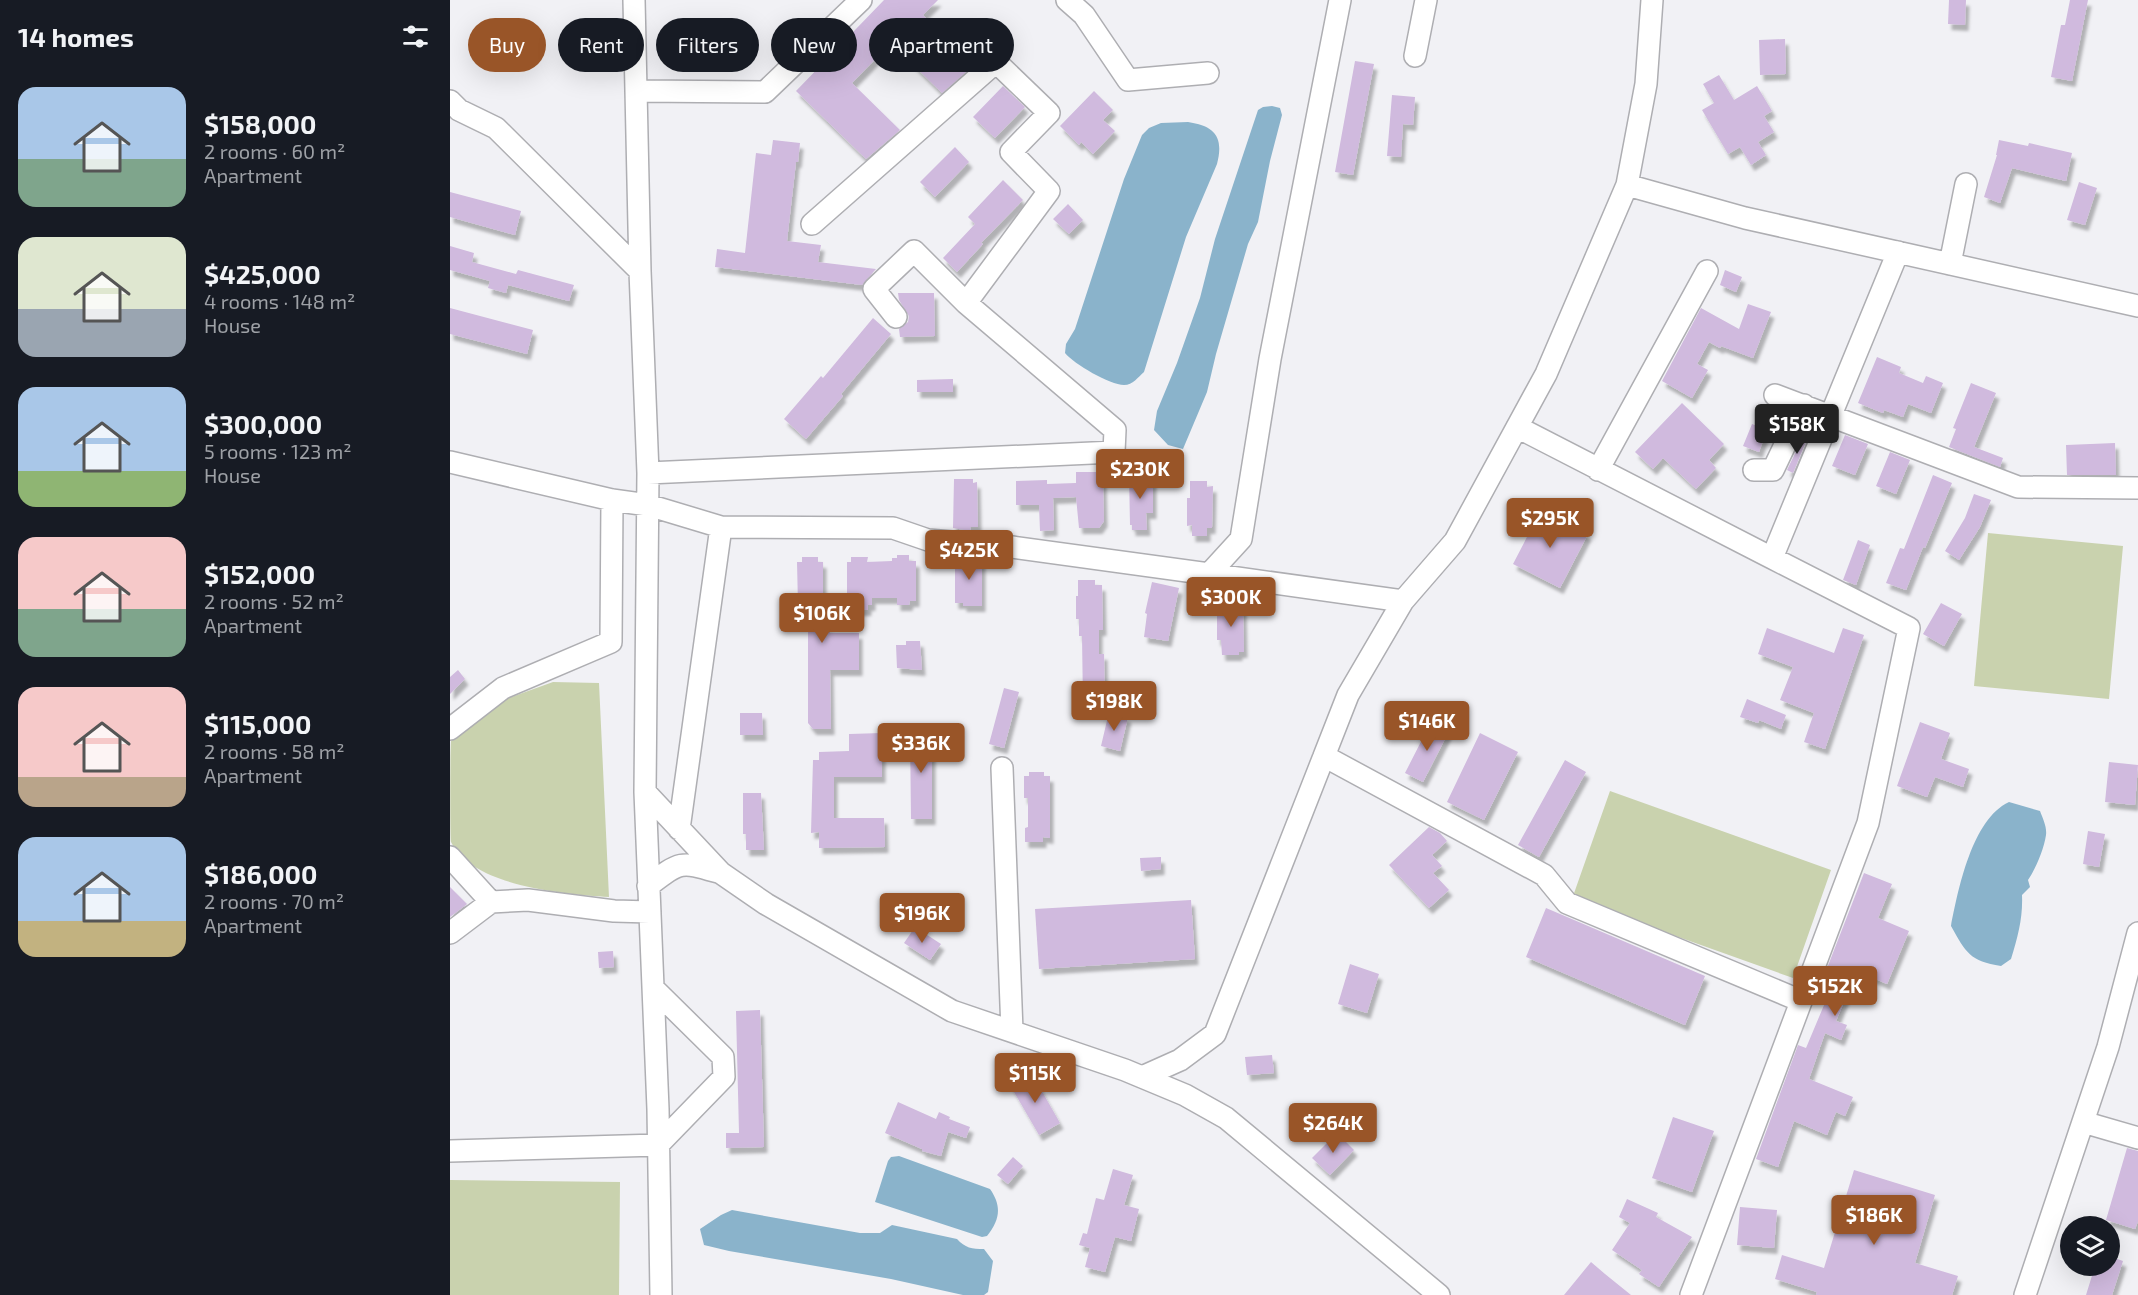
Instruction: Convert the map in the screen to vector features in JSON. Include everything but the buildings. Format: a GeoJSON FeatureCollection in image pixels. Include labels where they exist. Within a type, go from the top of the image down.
{"type":"FeatureCollection","features":[{"type":"Feature","properties":{"kind":"street"},"geometry":{"type":"LineString","coordinates":[[634,0],[640,271],[648,473],[645,792],[661,1295]]}},
{"type":"Feature","properties":{"kind":"street"},"geometry":{"type":"LineString","coordinates":[[637,91],[765,92],[861,0]]}},
{"type":"Feature","properties":{"kind":"street"},"geometry":{"type":"LineString","coordinates":[[1067,0],[1084,15],[1128,80],[1208,73]]}},
{"type":"Feature","properties":{"kind":"street"},"geometry":{"type":"LineString","coordinates":[[1209,574],[1241,539],[1270,359],[1340,0]]}},
{"type":"Feature","properties":{"kind":"street"},"geometry":{"type":"LineString","coordinates":[[1415,56],[1426,0]]}},
{"type":"Feature","properties":{"kind":"street"},"geometry":{"type":"LineString","coordinates":[[1142,1077],[1180,1060],[1215,1034],[1348,696],[1403,601],[1455,541],[1546,374],[1627,185],[1646,84],[1652,0]]}},
{"type":"Feature","properties":{"kind":"street"},"geometry":{"type":"LineString","coordinates":[[812,224],[996,62],[1049,113],[1011,152],[1049,191],[966,303]]}},
{"type":"Feature","properties":{"kind":"street"},"geometry":{"type":"LineString","coordinates":[[453,107],[496,128],[640,271]]}},
{"type":"Feature","properties":{"kind":"street"},"geometry":{"type":"LineString","coordinates":[[1950,264],[1966,184]]}},
{"type":"Feature","properties":{"kind":"street"},"geometry":{"type":"LineString","coordinates":[[1627,185],[1745,218],[2138,306]]}},
{"type":"Feature","properties":{"kind":"street"},"geometry":{"type":"LineString","coordinates":[[648,473],[1114,452],[1115,430],[966,303],[914,251],[874,289],[896,317]]}},
{"type":"Feature","properties":{"kind":"street"},"geometry":{"type":"LineString","coordinates":[[1772,558],[1898,252]]}},
{"type":"Feature","properties":{"kind":"street"},"geometry":{"type":"LineString","coordinates":[[1598,470],[1707,271]]}},
{"type":"Feature","properties":{"kind":"street"},"geometry":{"type":"LineString","coordinates":[[1775,395],[2018,487],[2138,488]]}},
{"type":"Feature","properties":{"kind":"street"},"geometry":{"type":"LineString","coordinates":[[1754,470],[1773,470],[1804,405]]}},
{"type":"Feature","properties":{"kind":"street"},"geometry":{"type":"LineString","coordinates":[[1517,427],[1910,628],[1868,823],[1691,1295]]}},
{"type":"Feature","properties":{"kind":"street"},"geometry":{"type":"LineString","coordinates":[[450,462],[612,500],[648,505],[721,527],[893,528],[928,540],[1012,548],[1403,601]]}},
{"type":"Feature","properties":{"kind":"street"},"geometry":{"type":"LineString","coordinates":[[450,729],[503,688],[611,642],[612,500]]}},
{"type":"Feature","properties":{"kind":"street"},"geometry":{"type":"LineString","coordinates":[[679,829],[721,527]]}},
{"type":"Feature","properties":{"kind":"street"},"geometry":{"type":"LineString","coordinates":[[1324,756],[1544,874],[1567,903],[1801,1001]]}},
{"type":"Feature","properties":{"kind":"street"},"geometry":{"type":"LineString","coordinates":[[1002,768],[1012,1031]]}},
{"type":"Feature","properties":{"kind":"street"},"geometry":{"type":"LineString","coordinates":[[645,792],[721,873],[766,904],[952,1011],[1142,1077],[1185,1095],[1226,1118],[1438,1295]]}},
{"type":"Feature","properties":{"kind":"street"},"geometry":{"type":"LineString","coordinates":[[450,857],[491,902]]}},
{"type":"Feature","properties":{"kind":"street"},"geometry":{"type":"LineString","coordinates":[[648,886],[673,868],[688,863],[721,873]]}},
{"type":"Feature","properties":{"kind":"street"},"geometry":{"type":"LineString","coordinates":[[450,933],[491,902],[528,900],[614,911],[650,912]]}},
{"type":"Feature","properties":{"kind":"street"},"geometry":{"type":"LineString","coordinates":[[2025,1295],[2108,1047],[2138,933]]}},
{"type":"Feature","properties":{"kind":"street"},"geometry":{"type":"LineString","coordinates":[[450,1151],[658,1145],[724,1077],[723,1057],[653,988]]}},
{"type":"Feature","properties":{"kind":"street"},"geometry":{"type":"LineString","coordinates":[[2083,1122],[2138,1138]]}},
{"type":"Feature","properties":{"kind":"green space"},"geometry":{"type":"Polygon","coordinates":[[[1988,533],[2123,546],[2109,699],[1974,686],[1988,533]]]}},
{"type":"Feature","properties":{"kind":"green space"},"geometry":{"type":"Polygon","coordinates":[[[553,682],[599,683],[609,897],[545,890],[499,878],[479,869],[462,857],[451,842],[451,741],[492,704],[553,682]]]}},
{"type":"Feature","properties":{"kind":"green space"},"geometry":{"type":"Polygon","coordinates":[[[1610,791],[1831,870],[1793,978],[1572,899],[1610,791]]]}},
{"type":"Feature","properties":{"kind":"green space"},"geometry":{"type":"Polygon","coordinates":[[[450,1180],[620,1182],[619,1295],[450,1295],[450,1180]]]}},
{"type":"Feature","properties":{"kind":"water"},"geometry":{"type":"Polygon","coordinates":[[[1272,106],[1280,108],[1282,115],[1258,222],[1248,244],[1207,392],[1183,449],[1168,445],[1154,430],[1157,411],[1200,298],[1215,239],[1258,110],[1272,106]]]}},
{"type":"Feature","properties":{"kind":"water"},"geometry":{"type":"Polygon","coordinates":[[[1188,122],[1205,126],[1215,134],[1219,147],[1217,164],[1186,237],[1144,372],[1130,384],[1118,384],[1076,363],[1065,353],[1066,344],[1075,329],[1124,179],[1142,135],[1149,128],[1161,123],[1188,122]]]}},
{"type":"Feature","properties":{"kind":"water"},"geometry":{"type":"Polygon","coordinates":[[[2009,802],[2040,811],[2046,832],[2042,852],[2028,880],[2030,887],[2022,895],[2020,927],[2011,959],[2001,966],[1982,961],[1970,954],[1951,926],[1963,875],[1976,839],[1985,823],[2009,802]]]}},
{"type":"Feature","properties":{"kind":"water"},"geometry":{"type":"Polygon","coordinates":[[[899,1156],[990,1189],[998,1207],[998,1213],[995,1224],[987,1236],[982,1237],[875,1202],[888,1161],[891,1157],[899,1156]]]}},
{"type":"Feature","properties":{"kind":"water"},"geometry":{"type":"Polygon","coordinates":[[[732,1210],[860,1233],[880,1233],[892,1225],[957,1239],[969,1247],[984,1249],[993,1261],[988,1292],[984,1295],[963,1295],[891,1279],[704,1245],[700,1229],[732,1210]]]}}]}
